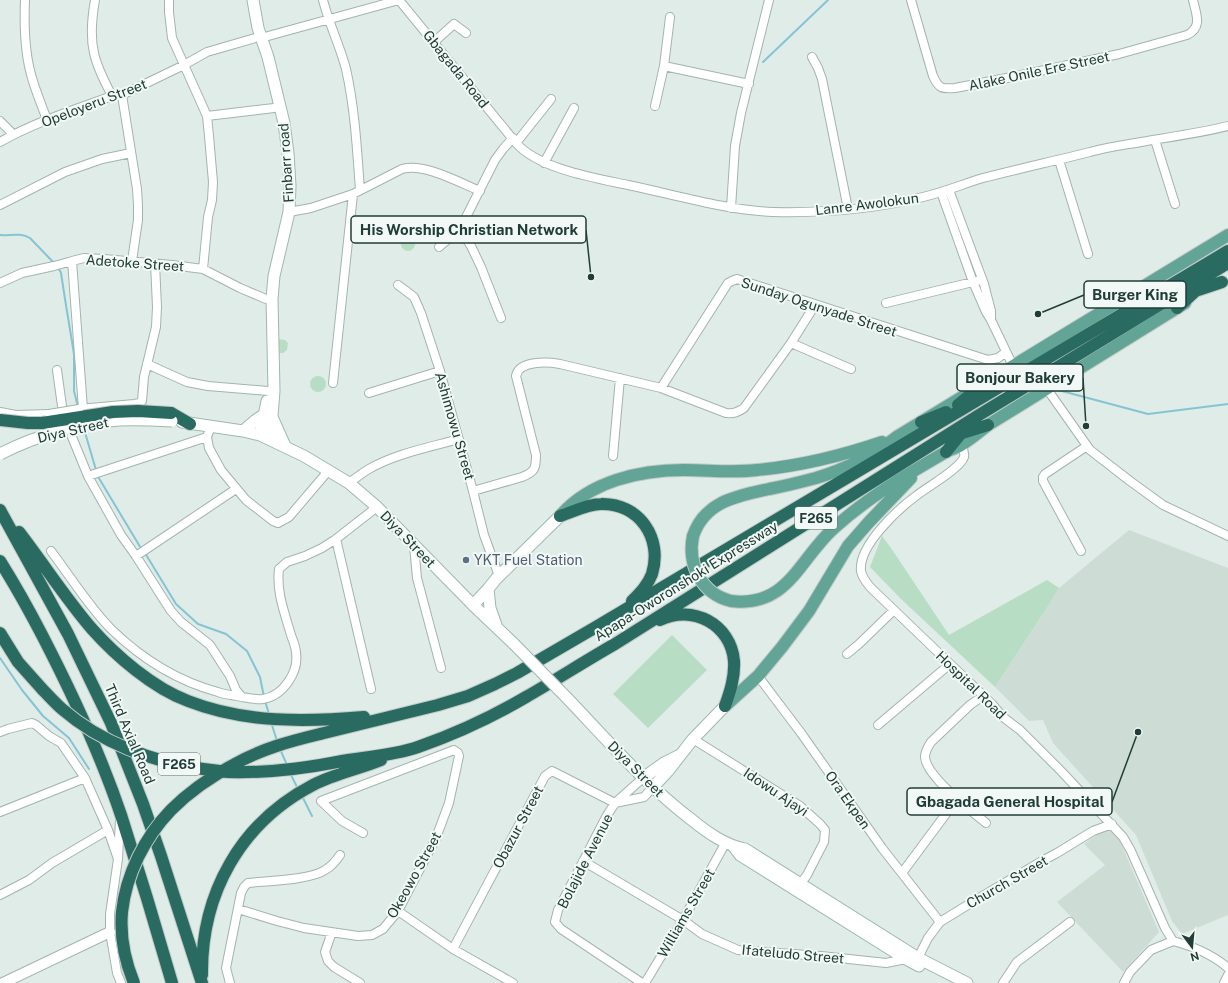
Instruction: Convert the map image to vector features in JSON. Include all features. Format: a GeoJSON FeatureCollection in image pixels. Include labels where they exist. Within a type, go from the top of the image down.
{"type":"FeatureCollection","features":[{"type":"Feature","properties":{"kind":"highway","name":"Apapa-Oworonshoki Expressway"},"geometry":{"type":"LineString","coordinates":[[984,390],[1228,251]]}},
{"type":"Feature","properties":{"kind":"highway","name":"Apapa-Oworonshoki Expressway"},"geometry":{"type":"LineString","coordinates":[[395,753],[417,748],[473,725],[525,698],[615,644],[979,415],[1173,303],[1217,269],[1228,263]]}},
{"type":"Feature","properties":{"kind":"highway"},"geometry":{"type":"LineString","coordinates":[[1197,290],[1217,269]]}},
{"type":"Feature","properties":{"kind":"highway"},"geometry":{"type":"LineString","coordinates":[[1173,303],[1197,290],[1225,280]]}},
{"type":"Feature","properties":{"kind":"highway"},"geometry":{"type":"LineString","coordinates":[[926,425],[984,390]]}},
{"type":"Feature","properties":{"kind":"highway"},"geometry":{"type":"LineString","coordinates":[[0,420],[42,423],[113,412],[138,411],[172,417],[190,424]]}},
{"type":"Feature","properties":{"kind":"highway"},"geometry":{"type":"LineString","coordinates":[[946,452],[960,439],[979,415]]}},
{"type":"Feature","properties":{"kind":"highway","name":"Apapa-Oworonshoki Expressway"},"geometry":{"type":"LineString","coordinates":[[404,713],[438,706],[468,696],[495,684],[596,627],[926,425]]}},
{"type":"Feature","properties":{"kind":"highway"},"geometry":{"type":"LineString","coordinates":[[936,442],[960,439],[988,425]]}},
{"type":"Feature","properties":{"kind":"highway"},"geometry":{"type":"LineString","coordinates":[[560,516],[591,505],[611,505],[621,507],[631,512],[650,533],[653,543],[654,563],[652,574],[647,584],[633,600],[596,627]]}},
{"type":"Feature","properties":{"kind":"highway","name":"F265"},"geometry":{"type":"LineString","coordinates":[[0,508],[91,628],[125,661],[144,676],[187,701],[213,710],[235,715],[278,720],[347,718],[404,713]]}},
{"type":"Feature","properties":{"kind":"highway","name":"Third Axial Road"},"geometry":{"type":"LineString","coordinates":[[0,508],[68,634],[110,723],[143,804],[202,983]]}},
{"type":"Feature","properties":{"kind":"highway"},"geometry":{"type":"LineString","coordinates":[[0,561],[33,619],[61,673],[94,745],[120,814],[172,983]]}},
{"type":"Feature","properties":{"kind":"highway"},"geometry":{"type":"LineString","coordinates":[[615,644],[667,617],[692,615],[704,618],[723,632],[732,650],[734,671],[730,693],[725,706]]}},
{"type":"Feature","properties":{"kind":"highway","name":"F265"},"geometry":{"type":"LineString","coordinates":[[0,633],[18,662],[62,709],[95,733],[132,751],[189,767],[227,772],[294,769],[395,753]]}},
{"type":"Feature","properties":{"kind":"highway"},"geometry":{"type":"LineString","coordinates":[[134,983],[127,963],[122,931],[122,912],[126,890],[132,871],[143,847],[156,828],[172,810],[213,776],[257,753],[286,742],[404,713]]}},
{"type":"Feature","properties":{"kind":"highway"},"geometry":{"type":"LineString","coordinates":[[202,983],[205,935],[208,916],[214,897],[230,862],[254,830],[284,802],[313,785],[329,778],[367,766],[395,753]]}},
{"type":"Feature","properties":{"kind":"main road","name":"Finbarr road"},"geometry":{"type":"LineString","coordinates":[[246,0],[258,38],[271,71],[284,122],[290,186],[289,212],[274,276],[272,299],[270,397]]}},
{"type":"Feature","properties":{"kind":"main road","name":"Finbarr road"},"geometry":{"type":"LineString","coordinates":[[253,0],[258,38],[274,108],[281,153],[283,185],[282,211],[268,275],[266,299],[266,355],[270,397]]}},
{"type":"Feature","properties":{"kind":"main road","name":"Apapa-Oworonshoki Expressway"},"geometry":{"type":"LineString","coordinates":[[898,436],[926,425],[984,390],[1013,366],[1228,235]]}},
{"type":"Feature","properties":{"kind":"main road","name":"Apapa-Oworonshoki Expressway"},"geometry":{"type":"LineString","coordinates":[[988,425],[1047,389],[1173,303],[1225,280]]}},
{"type":"Feature","properties":{"kind":"main road"},"geometry":{"type":"LineString","coordinates":[[264,437],[269,415],[270,397]]}},
{"type":"Feature","properties":{"kind":"main road"},"geometry":{"type":"LineString","coordinates":[[243,431],[256,420],[269,415]]}},
{"type":"Feature","properties":{"kind":"main road"},"geometry":{"type":"LineString","coordinates":[[269,415],[285,446]]}},
{"type":"Feature","properties":{"kind":"main road","name":"Diya Street"},"geometry":{"type":"LineString","coordinates":[[0,454],[32,440],[56,432],[90,424],[119,420],[145,420],[172,417]]}},
{"type":"Feature","properties":{"kind":"main road","name":"Diya Street"},"geometry":{"type":"LineString","coordinates":[[190,424],[209,432],[243,431],[264,437],[285,446],[349,483],[377,507],[414,546],[568,699],[643,778],[676,808],[711,834],[730,844],[745,849],[918,958],[967,983]]}},
{"type":"Feature","properties":{"kind":"main road"},"geometry":{"type":"LineString","coordinates":[[470,602],[567,508],[603,484],[652,472],[685,470],[719,472],[756,471],[789,466],[825,460],[898,436]]}},
{"type":"Feature","properties":{"kind":"main road"},"geometry":{"type":"LineString","coordinates":[[898,436],[882,449],[842,469],[790,485],[738,496],[727,500],[710,510],[699,521],[693,536],[691,550],[694,565],[704,584],[715,595],[723,599],[741,602],[763,599],[781,589],[794,576],[820,541],[851,514],[885,489],[946,452]]}},
{"type":"Feature","properties":{"kind":"main road"},"geometry":{"type":"LineString","coordinates":[[653,787],[668,771],[693,739],[725,706],[758,676],[809,611],[848,546],[895,494],[925,465]]}},
{"type":"Feature","properties":{"kind":"main road"},"geometry":{"type":"LineString","coordinates":[[470,602],[488,589],[497,577]]}},
{"type":"Feature","properties":{"kind":"main road"},"geometry":{"type":"LineString","coordinates":[[488,589],[490,608],[497,627]]}},
{"type":"Feature","properties":{"kind":"main road"},"geometry":{"type":"LineString","coordinates":[[643,778],[664,763],[680,755]]}},
{"type":"Feature","properties":{"kind":"main road"},"geometry":{"type":"LineString","coordinates":[[668,771],[665,782],[676,808]]}},
{"type":"Feature","properties":{"kind":"main road","name":"Diya Street"},"geometry":{"type":"LineString","coordinates":[[730,844],[740,855],[906,959],[952,983]]}},
{"type":"Feature","properties":{"kind":"street"},"geometry":{"type":"LineString","coordinates":[[25,0],[30,71],[47,120]]}},
{"type":"Feature","properties":{"kind":"street"},"geometry":{"type":"LineString","coordinates":[[95,0],[92,27],[94,53],[99,70],[112,96]]}},
{"type":"Feature","properties":{"kind":"street"},"geometry":{"type":"LineString","coordinates":[[169,0],[172,38],[206,116],[213,182],[203,269]]}},
{"type":"Feature","properties":{"kind":"street"},"geometry":{"type":"LineString","coordinates":[[323,0],[344,63],[350,89],[353,113],[357,192],[333,383]]}},
{"type":"Feature","properties":{"kind":"street","name":"Opeloyeru Street"},"geometry":{"type":"LineString","coordinates":[[0,142],[13,134],[47,120],[112,96],[122,95],[184,65],[207,52],[399,0]]}},
{"type":"Feature","properties":{"kind":"street","name":"Gbagada Road"},"geometry":{"type":"LineString","coordinates":[[399,0],[515,140]]}},
{"type":"Feature","properties":{"kind":"street"},"geometry":{"type":"LineString","coordinates":[[731,208],[735,146],[741,113],[770,0]]}},
{"type":"Feature","properties":{"kind":"street","name":"Alake Onile Ere Street"},"geometry":{"type":"LineString","coordinates":[[911,0],[936,83],[941,88],[955,88],[1119,54],[1187,36],[1196,29],[1197,24],[1193,0]]}},
{"type":"Feature","properties":{"kind":"street"},"geometry":{"type":"LineString","coordinates":[[655,106],[664,66],[670,17]]}},
{"type":"Feature","properties":{"kind":"street"},"geometry":{"type":"LineString","coordinates":[[434,42],[454,24],[466,33]]}},
{"type":"Feature","properties":{"kind":"street"},"geometry":{"type":"LineString","coordinates":[[812,57],[822,79],[848,209]]}},
{"type":"Feature","properties":{"kind":"street"},"geometry":{"type":"LineString","coordinates":[[664,66],[748,84]]}},
{"type":"Feature","properties":{"kind":"street"},"geometry":{"type":"LineString","coordinates":[[122,95],[137,189],[138,220],[132,261]]}},
{"type":"Feature","properties":{"kind":"street"},"geometry":{"type":"LineString","coordinates":[[439,247],[460,229],[495,160],[503,149],[515,140],[551,99]]}},
{"type":"Feature","properties":{"kind":"street"},"geometry":{"type":"LineString","coordinates":[[206,116],[274,108]]}},
{"type":"Feature","properties":{"kind":"street"},"geometry":{"type":"LineString","coordinates":[[544,163],[574,108]]}},
{"type":"Feature","properties":{"kind":"street"},"geometry":{"type":"LineString","coordinates":[[0,121],[13,134]]}},
{"type":"Feature","properties":{"kind":"street","name":"Lanre Awolokun"},"geometry":{"type":"LineString","coordinates":[[515,140],[521,148],[544,163],[557,168],[609,181],[731,208],[772,212],[804,212],[848,209],[907,201],[945,191],[981,179],[1093,151],[1228,126]]}},
{"type":"Feature","properties":{"kind":"street"},"geometry":{"type":"LineString","coordinates":[[1155,140],[1175,204]]}},
{"type":"Feature","properties":{"kind":"street"},"geometry":{"type":"LineString","coordinates":[[0,206],[65,172],[102,159],[130,152]]}},
{"type":"Feature","properties":{"kind":"street"},"geometry":{"type":"LineString","coordinates":[[1059,160],[1088,254]]}},
{"type":"Feature","properties":{"kind":"street"},"geometry":{"type":"LineString","coordinates":[[289,212],[311,208],[357,192],[402,169],[409,167],[425,168],[480,191]]}},
{"type":"Feature","properties":{"kind":"street"},"geometry":{"type":"LineString","coordinates":[[945,191],[982,279],[992,310],[991,320]]}},
{"type":"Feature","properties":{"kind":"street"},"geometry":{"type":"LineString","coordinates":[[945,191],[973,282],[1013,366]]}},
{"type":"Feature","properties":{"kind":"street"},"geometry":{"type":"LineString","coordinates":[[460,229],[471,246],[481,267],[501,318]]}},
{"type":"Feature","properties":{"kind":"street","name":"Adetoke Street"},"geometry":{"type":"LineString","coordinates":[[0,283],[22,274],[84,258],[104,258],[203,269],[240,288],[266,299]]}},
{"type":"Feature","properties":{"kind":"street"},"geometry":{"type":"LineString","coordinates":[[72,261],[81,409]]}},
{"type":"Feature","properties":{"kind":"street"},"geometry":{"type":"LineString","coordinates":[[0,412],[16,415],[49,414],[140,403],[142,401],[144,377],[156,327],[157,307],[155,264]]}},
{"type":"Feature","properties":{"kind":"street","name":"Sunday Ogunyade Street"},"geometry":{"type":"LineString","coordinates":[[661,388],[728,284],[737,279],[988,360],[998,358],[1006,352]]}},
{"type":"Feature","properties":{"kind":"street"},"geometry":{"type":"LineString","coordinates":[[886,303],[982,279]]}},
{"type":"Feature","properties":{"kind":"street","name":"Ashimowu Street"},"geometry":{"type":"LineString","coordinates":[[398,285],[414,297],[421,313],[440,371],[497,577]]}},
{"type":"Feature","properties":{"kind":"street"},"geometry":{"type":"LineString","coordinates":[[473,491],[529,475],[534,470],[536,455],[516,376],[517,372],[522,366],[550,362],[620,378],[661,388],[732,414],[744,408],[791,343],[815,305]]}},
{"type":"Feature","properties":{"kind":"street"},"geometry":{"type":"LineString","coordinates":[[791,343],[851,369]]}},
{"type":"Feature","properties":{"kind":"street"},"geometry":{"type":"LineString","coordinates":[[147,364],[187,382],[270,397]]}},
{"type":"Feature","properties":{"kind":"street"},"geometry":{"type":"LineString","coordinates":[[57,370],[62,406],[72,437],[94,474],[121,535],[142,553],[171,611],[181,622],[210,645],[230,676],[236,690],[242,697]]}},
{"type":"Feature","properties":{"kind":"street"},"geometry":{"type":"LineString","coordinates":[[369,393],[440,371]]}},
{"type":"Feature","properties":{"kind":"street"},"geometry":{"type":"LineString","coordinates":[[613,456],[620,378]]}},
{"type":"Feature","properties":{"kind":"street"},"geometry":{"type":"LineString","coordinates":[[1047,389],[1090,450],[1162,505],[1228,536]]}},
{"type":"Feature","properties":{"kind":"street"},"geometry":{"type":"LineString","coordinates":[[94,474],[209,432],[209,448],[221,470],[246,500],[273,521],[278,523],[289,517],[328,470]]}},
{"type":"Feature","properties":{"kind":"street"},"geometry":{"type":"LineString","coordinates":[[349,483],[370,468],[388,460],[404,454],[459,439]]}},
{"type":"Feature","properties":{"kind":"street","name":"Hospital Road"},"geometry":{"type":"LineString","coordinates":[[960,439],[964,456],[960,463],[948,474],[898,510],[874,537],[865,552],[862,562],[861,570],[864,580],[992,704],[1003,717],[1024,734],[1112,824],[1123,837],[1131,851],[1165,928],[1173,941]]}},
{"type":"Feature","properties":{"kind":"street"},"geometry":{"type":"LineString","coordinates":[[1081,551],[1043,481],[1043,477],[1045,474],[1087,446]]}},
{"type":"Feature","properties":{"kind":"street"},"geometry":{"type":"LineString","coordinates":[[142,553],[236,489]]}},
{"type":"Feature","properties":{"kind":"street"},"geometry":{"type":"LineString","coordinates":[[52,551],[97,613],[140,654],[178,678],[219,693],[263,699],[278,693],[291,678],[295,667],[297,654],[278,587],[278,569],[287,562],[322,548],[377,507]]}},
{"type":"Feature","properties":{"kind":"street"},"geometry":{"type":"LineString","coordinates":[[336,539],[371,689]]}},
{"type":"Feature","properties":{"kind":"street"},"geometry":{"type":"LineString","coordinates":[[414,546],[417,578],[441,668]]}},
{"type":"Feature","properties":{"kind":"street"},"geometry":{"type":"LineString","coordinates":[[846,654],[859,644],[894,610]]}},
{"type":"Feature","properties":{"kind":"street"},"geometry":{"type":"LineString","coordinates":[[878,725],[950,664]]}},
{"type":"Feature","properties":{"kind":"street","name":"Ora Ekpen"},"geometry":{"type":"LineString","coordinates":[[758,676],[801,733],[882,848],[940,922]]}},
{"type":"Feature","properties":{"kind":"street"},"geometry":{"type":"LineString","coordinates":[[983,696],[970,705],[931,742],[925,757],[929,769],[957,799],[986,823]]}},
{"type":"Feature","properties":{"kind":"street"},"geometry":{"type":"LineString","coordinates":[[0,732],[32,723],[44,733],[61,743],[85,778],[108,830],[118,859]]}},
{"type":"Feature","properties":{"kind":"street","name":"Idowu Ajayi"},"geometry":{"type":"LineString","coordinates":[[693,739],[800,806],[825,830],[824,842],[807,876],[801,883]]}},
{"type":"Feature","properties":{"kind":"street","name":"Okeowo Street"},"geometry":{"type":"LineString","coordinates":[[238,909],[276,922],[304,928],[358,936],[372,935],[383,929],[398,911],[436,838],[449,803],[459,756],[458,752],[454,750],[321,801],[342,821],[363,833]]}},
{"type":"Feature","properties":{"kind":"street","name":"Obazur Street"},"geometry":{"type":"LineString","coordinates":[[453,949],[545,776],[552,771],[615,803]]}},
{"type":"Feature","properties":{"kind":"street"},"geometry":{"type":"LineString","coordinates":[[0,812],[85,778]]}},
{"type":"Feature","properties":{"kind":"street","name":"Bolajide Avenue"},"geometry":{"type":"LineString","coordinates":[[643,778],[615,803],[558,910],[555,922],[561,929],[644,983]]}},
{"type":"Feature","properties":{"kind":"street"},"geometry":{"type":"LineString","coordinates":[[615,803],[644,797],[653,787]]}},
{"type":"Feature","properties":{"kind":"street"},"geometry":{"type":"LineString","coordinates":[[902,873],[957,799]]}},
{"type":"Feature","properties":{"kind":"street"},"geometry":{"type":"LineString","coordinates":[[120,814],[118,859],[112,898],[110,932],[117,973],[121,983]]}},
{"type":"Feature","properties":{"kind":"street","name":"Church Street"},"geometry":{"type":"LineString","coordinates":[[918,958],[928,938],[940,922],[974,900],[1057,854],[1093,831],[1112,824]]}},
{"type":"Feature","properties":{"kind":"street"},"geometry":{"type":"LineString","coordinates":[[0,895],[29,880],[52,863],[108,830]]}},
{"type":"Feature","properties":{"kind":"street","name":"Williams Street"},"geometry":{"type":"LineString","coordinates":[[644,983],[730,844]]}},
{"type":"Feature","properties":{"kind":"street"},"geometry":{"type":"LineString","coordinates":[[230,983],[226,968],[241,893],[244,887],[248,884],[305,877],[324,872],[333,865],[340,855]]}},
{"type":"Feature","properties":{"kind":"street","name":"Ifateludo Street"},"geometry":{"type":"LineString","coordinates":[[583,861],[683,920],[702,934],[738,950],[886,963],[906,959]]}},
{"type":"Feature","properties":{"kind":"street"},"geometry":{"type":"LineString","coordinates":[[398,911],[453,949],[513,983]]}},
{"type":"Feature","properties":{"kind":"street"},"geometry":{"type":"LineString","coordinates":[[1004,983],[1017,962],[1070,922]]}},
{"type":"Feature","properties":{"kind":"street"},"geometry":{"type":"LineString","coordinates":[[7,982],[110,932]]}},
{"type":"Feature","properties":{"kind":"street"},"geometry":{"type":"LineString","coordinates":[[332,932],[325,952],[328,961],[334,967],[360,983]]}},
{"type":"Feature","properties":{"kind":"street"},"geometry":{"type":"LineString","coordinates":[[1124,983],[1130,972],[1152,950],[1173,941],[1188,945],[1221,962],[1228,968]]}},
{"type":"Feature","properties":{"kind":"street"},"geometry":{"type":"LineString","coordinates":[[1224,983],[1228,974]]}},
{"type":"Feature","properties":{"kind":"shaded area"},"geometry":{"type":"Polygon","coordinates":[[[1129,530],[1228,568],[1228,915],[1182,934],[1172,921],[1136,835],[1053,743],[1043,720],[1029,721],[995,687],[1059,588],[1129,530]]]}},
{"type":"Feature","properties":{"kind":"shaded area"},"geometry":{"type":"Polygon","coordinates":[[[1107,827],[1120,841],[1159,932],[1123,972],[1057,902],[1105,865],[1084,844],[1107,827]]]}},
{"type":"Feature","properties":{"kind":"green space"},"geometry":{"type":"Polygon","coordinates":[[[405,237],[411,237],[415,241],[415,247],[411,251],[405,251],[401,247],[401,241],[405,237]]]}},
{"type":"Feature","properties":{"kind":"green space"},"geometry":{"type":"Polygon","coordinates":[[[278,339],[285,340],[288,343],[287,350],[283,353],[278,353],[278,339]]]}},
{"type":"Feature","properties":{"kind":"green space"},"geometry":{"type":"Polygon","coordinates":[[[315,376],[321,376],[326,381],[324,390],[321,392],[315,392],[310,387],[310,381],[315,376]]]}},
{"type":"Feature","properties":{"kind":"green space"},"geometry":{"type":"Polygon","coordinates":[[[882,536],[949,635],[1047,580],[1059,588],[995,687],[900,598],[870,567],[882,536]]]}},
{"type":"Feature","properties":{"kind":"green space"},"geometry":{"type":"Polygon","coordinates":[[[672,635],[707,670],[648,728],[613,694],[672,635]]]}},
{"type":"Feature","properties":{"kind":"waterway"},"geometry":{"type":"LineString","coordinates":[[763,62],[828,0]]}},
{"type":"Feature","properties":{"kind":"waterway"},"geometry":{"type":"LineString","coordinates":[[0,235],[19,235],[30,238],[55,264]]}},
{"type":"Feature","properties":{"kind":"waterway"},"geometry":{"type":"LineString","coordinates":[[58,267],[61,273],[74,354],[74,391],[78,407]]}},
{"type":"Feature","properties":{"kind":"waterway"},"geometry":{"type":"LineString","coordinates":[[1058,390],[1148,414],[1228,404]]}},
{"type":"Feature","properties":{"kind":"waterway"},"geometry":{"type":"LineString","coordinates":[[84,429],[96,470]]}},
{"type":"Feature","properties":{"kind":"waterway"},"geometry":{"type":"LineString","coordinates":[[97,475],[142,550]]}},
{"type":"Feature","properties":{"kind":"waterway"},"geometry":{"type":"LineString","coordinates":[[145,553],[176,604],[198,624],[226,634],[247,651],[260,677],[264,697]]}},
{"type":"Feature","properties":{"kind":"waterway"},"geometry":{"type":"LineString","coordinates":[[0,658],[22,690],[43,716],[69,738],[89,769]]}},
{"type":"Feature","properties":{"kind":"waterway"},"geometry":{"type":"LineString","coordinates":[[265,701],[269,714]]}},
{"type":"Feature","properties":{"kind":"waterway"},"geometry":{"type":"LineString","coordinates":[[271,722],[277,741]]}},
{"type":"Feature","properties":{"kind":"waterway"},"geometry":{"type":"LineString","coordinates":[[280,749],[287,765]]}},
{"type":"Feature","properties":{"kind":"waterway"},"geometry":{"type":"LineString","coordinates":[[290,773],[298,789]]}},
{"type":"Feature","properties":{"kind":"waterway"},"geometry":{"type":"LineString","coordinates":[[302,796],[312,816]]}},
{"type":"Feature","properties":{"kind":"place","name":"His Worship Christian Network"},"geometry":{"type":"Point","coordinates":[591,277]}},
{"type":"Feature","properties":{"kind":"place","name":"Burger King"},"geometry":{"type":"Point","coordinates":[1038,314]}},
{"type":"Feature","properties":{"kind":"place","name":"Bonjour Bakery"},"geometry":{"type":"Point","coordinates":[1086,426]}},
{"type":"Feature","properties":{"kind":"place","name":"YKT Fuel Station"},"geometry":{"type":"Point","coordinates":[466,560]}},
{"type":"Feature","properties":{"kind":"place","name":"Gbagada General Hospital"},"geometry":{"type":"Point","coordinates":[1138,732]}}]}
